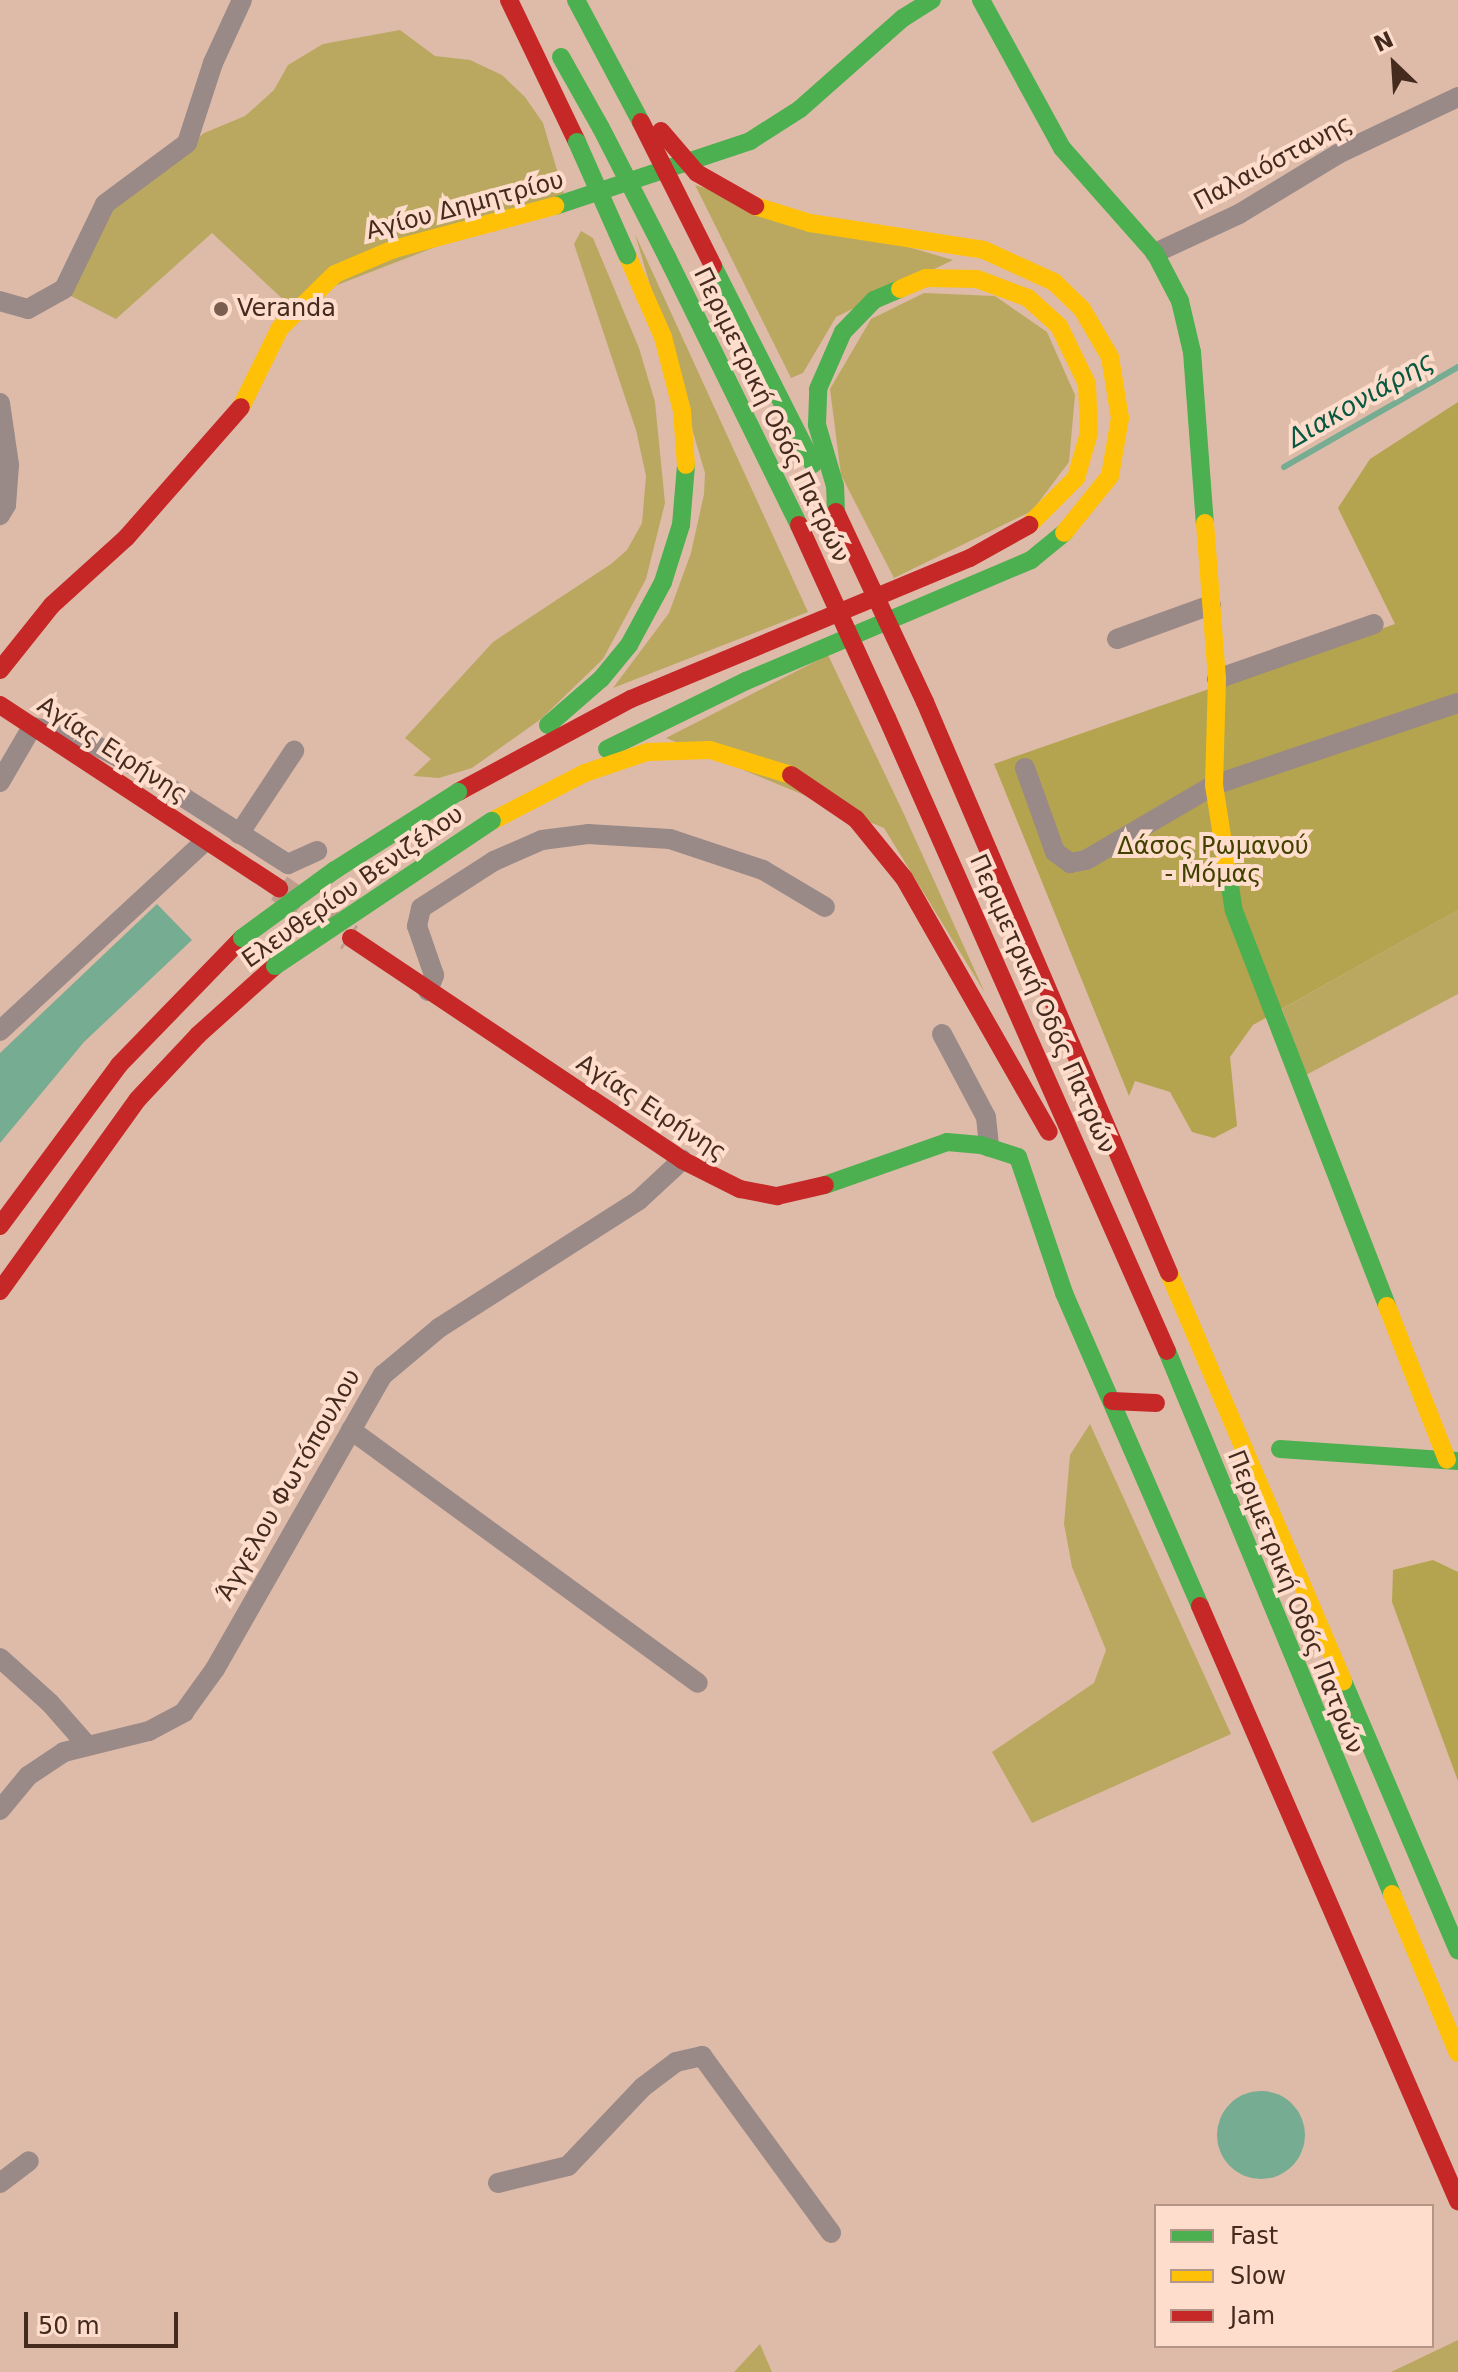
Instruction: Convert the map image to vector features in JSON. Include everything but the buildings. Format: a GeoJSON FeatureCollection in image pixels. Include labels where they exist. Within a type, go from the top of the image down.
{"type":"FeatureCollection","features":[{"type":"Feature","properties":{"kind":"main road"},"geometry":{"type":"LineString","coordinates":[[458,792],[563,714],[607,673],[652,608],[671,562],[685,499],[682,411],[663,337],[577,142],[509,0]]}},
{"type":"Feature","properties":{"kind":"main road","name":"Περιμετρική Οδός Πατρών"},"geometry":{"type":"LineString","coordinates":[[529,0],[601,128],[667,257],[799,525],[887,718],[1153,1317],[1330,1752],[1458,2053]]}},
{"type":"Feature","properties":{"kind":"main road"},"geometry":{"type":"LineString","coordinates":[[492,821],[641,730],[1031,560],[1075,524],[1110,476],[1120,418],[1110,357],[1082,309],[1054,282],[984,250],[810,223],[755,206],[697,173],[648,122],[576,0]]}},
{"type":"Feature","properties":{"kind":"main road","name":"Αγίου Δημητρίου"},"geometry":{"type":"LineString","coordinates":[[0,670],[52,605],[150,514],[214,443],[243,404],[280,328],[335,274],[394,249],[574,201],[750,141],[808,103],[903,18],[932,0]]}},
{"type":"Feature","properties":{"kind":"main road"},"geometry":{"type":"LineString","coordinates":[[981,0],[1062,148],[1155,253],[1187,324],[1217,679],[1214,785],[1234,911],[1453,1460],[1280,1449]]}},
{"type":"Feature","properties":{"kind":"main road","name":"Περιμετρική Οδός Πατρών"},"geometry":{"type":"LineString","coordinates":[[648,122],[713,266],[836,512],[925,702],[1152,1224],[1458,1951]]}},
{"type":"Feature","properties":{"kind":"main road"},"geometry":{"type":"LineString","coordinates":[[458,792],[631,699],[970,558],[1040,519],[1076,478],[1089,433],[1087,384],[1059,326],[1028,298],[977,279],[926,278],[874,300],[843,332],[818,389],[817,425],[835,486],[836,512]]}},
{"type":"Feature","properties":{"kind":"main road","name":"Αγίας Ειρήνης"},"geometry":{"type":"LineString","coordinates":[[0,705],[279,888]]}},
{"type":"Feature","properties":{"kind":"main road"},"geometry":{"type":"LineString","coordinates":[[492,821],[598,767],[638,754],[681,748],[741,756],[789,773],[856,819],[904,878],[1074,1179],[1330,1752]]}},
{"type":"Feature","properties":{"kind":"main road","name":"Ελευθερίου Βενιζέλου"},"geometry":{"type":"LineString","coordinates":[[0,1226],[119,1065],[242,938],[458,792]]}},
{"type":"Feature","properties":{"kind":"main road","name":"Ελευθερίου Βενιζέλου"},"geometry":{"type":"LineString","coordinates":[[0,1291],[147,1089],[275,966],[492,821]]}},
{"type":"Feature","properties":{"kind":"main road","name":"Αγίας Ειρήνης"},"geometry":{"type":"LineString","coordinates":[[351,938],[682,1160],[728,1184],[777,1196],[834,1184],[936,1144],[989,1147],[1021,1161],[1059,1278],[1458,2201]]}},
{"type":"Feature","properties":{"kind":"main road"},"geometry":{"type":"LineString","coordinates":[[1112,1401],[1156,1403]]}},
{"type":"Feature","properties":{"kind":"street"},"geometry":{"type":"LineString","coordinates":[[0,301],[28,309],[64,289],[105,204],[187,143],[213,63],[242,0]]}},
{"type":"Feature","properties":{"kind":"street","name":"Παλαιόστανης"},"geometry":{"type":"LineString","coordinates":[[1155,253],[1239,214],[1338,154],[1458,97]]}},
{"type":"Feature","properties":{"kind":"street"},"geometry":{"type":"LineString","coordinates":[[0,403],[9,465],[6,505],[0,515]]}},
{"type":"Feature","properties":{"kind":"street"},"geometry":{"type":"LineString","coordinates":[[1117,639],[1211,605]]}},
{"type":"Feature","properties":{"kind":"street"},"geometry":{"type":"LineString","coordinates":[[1217,679],[1374,624]]}},
{"type":"Feature","properties":{"kind":"street"},"geometry":{"type":"LineString","coordinates":[[1025,768],[1055,852],[1070,863],[1086,860],[1214,785],[1458,703]]}},
{"type":"Feature","properties":{"kind":"street"},"geometry":{"type":"LineString","coordinates":[[0,782],[32,727],[82,737],[288,864],[317,851]]}},
{"type":"Feature","properties":{"kind":"street"},"geometry":{"type":"LineString","coordinates":[[239,834],[294,751]]}},
{"type":"Feature","properties":{"kind":"street"},"geometry":{"type":"LineString","coordinates":[[428,991],[434,975],[417,926],[421,908],[482,868],[542,840],[588,834],[670,839],[763,870],[825,907]]}},
{"type":"Feature","properties":{"kind":"street"},"geometry":{"type":"LineString","coordinates":[[0,1031],[205,841]]}},
{"type":"Feature","properties":{"kind":"street"},"geometry":{"type":"LineString","coordinates":[[942,1034],[986,1117],[989,1147]]}},
{"type":"Feature","properties":{"kind":"street","name":"Άγγελου Φωτόπουλου"},"geometry":{"type":"LineString","coordinates":[[0,1810],[28,1776],[86,1744],[161,1727],[195,1700],[383,1375],[400,1357],[639,1200],[682,1160]]}},
{"type":"Feature","properties":{"kind":"street"},"geometry":{"type":"LineString","coordinates":[[351,1430],[698,1683]]}},
{"type":"Feature","properties":{"kind":"street"},"geometry":{"type":"LineString","coordinates":[[0,1658],[50,1703],[86,1744]]}},
{"type":"Feature","properties":{"kind":"street"},"geometry":{"type":"LineString","coordinates":[[498,2183],[568,2166],[643,2087],[676,2062],[702,2056],[831,2233]]}},
{"type":"Feature","properties":{"kind":"street"},"geometry":{"type":"LineString","coordinates":[[0,2183],[29,2161]]}},
{"type":"Feature","properties":{"kind":"shaded area"},"geometry":{"type":"Polygon","coordinates":[[[400,30],[435,56],[470,60],[502,75],[525,97],[543,123],[565,197],[288,304],[212,233],[116,319],[69,295],[102,214],[204,133],[245,116],[274,90],[288,65],[323,44],[400,30]]]}},
{"type":"Feature","properties":{"kind":"shaded area"},"geometry":{"type":"Polygon","coordinates":[[[695,185],[953,260],[836,317],[803,373],[791,378],[695,185]]]}},
{"type":"Feature","properties":{"kind":"shaded area"},"geometry":{"type":"Polygon","coordinates":[[[581,231],[593,238],[639,348],[655,402],[665,503],[646,579],[603,659],[541,719],[472,768],[439,778],[413,776],[431,759],[405,738],[493,642],[611,564],[627,550],[642,523],[646,476],[636,430],[574,244],[581,231]]]}},
{"type":"Feature","properties":{"kind":"shaded area"},"geometry":{"type":"Polygon","coordinates":[[[635,234],[808,612],[613,688],[669,613],[691,553],[704,494],[705,473],[635,234]]]}},
{"type":"Feature","properties":{"kind":"shaded area"},"geometry":{"type":"Polygon","coordinates":[[[924,293],[995,296],[1047,332],[1075,395],[1069,462],[1032,511],[894,578],[841,475],[830,389],[871,319],[924,293]]]}},
{"type":"Feature","properties":{"kind":"shaded area"},"geometry":{"type":"Polygon","coordinates":[[[828,655],[985,993],[884,828],[666,738],[828,655]]]}},
{"type":"Feature","properties":{"kind":"shaded area"},"geometry":{"type":"Polygon","coordinates":[[[157,904],[192,940],[84,1042],[0,1143],[0,1053],[157,904]]]}},
{"type":"Feature","properties":{"kind":"shaded area"},"geometry":{"type":"Polygon","coordinates":[[[1458,910],[1458,994],[1306,1075],[1282,1009],[1458,910]]]}},
{"type":"Feature","properties":{"kind":"shaded area"},"geometry":{"type":"Polygon","coordinates":[[[1090,1424],[1231,1734],[1032,1823],[992,1752],[1094,1683],[1106,1650],[1072,1567],[1064,1524],[1070,1455],[1090,1424]]]}},
{"type":"Feature","properties":{"kind":"shaded area"},"geometry":{"type":"Polygon","coordinates":[[[1261,2091],[1286,2098],[1298,2110],[1305,2135],[1298,2160],[1286,2172],[1261,2179],[1236,2172],[1224,2160],[1217,2135],[1224,2110],[1236,2098],[1261,2091]]]}},
{"type":"Feature","properties":{"kind":"shaded area"},"geometry":{"type":"Polygon","coordinates":[[[1458,2340],[1458,2372],[1391,2372],[1458,2340]]]}},
{"type":"Feature","properties":{"kind":"shaded area"},"geometry":{"type":"Polygon","coordinates":[[[760,2344],[772,2372],[734,2372],[760,2344]]]}},
{"type":"Feature","properties":{"kind":"green space","name":"Δάσος Ρωμανού - Μόμας"},"geometry":{"type":"Polygon","coordinates":[[[1458,402],[1458,910],[1253,1025],[1230,1057],[1237,1126],[1214,1138],[1192,1132],[1170,1092],[1135,1081],[1129,1096],[994,764],[1395,624],[1338,508],[1370,459],[1458,402]]]}},
{"type":"Feature","properties":{"kind":"green space"},"geometry":{"type":"Polygon","coordinates":[[[1433,1560],[1458,1572],[1458,1781],[1392,1602],[1393,1570],[1433,1560]]]}},
{"type":"Feature","properties":{"kind":"waterway","name":"Διακονιάρης"},"geometry":{"type":"LineString","coordinates":[[1284,467],[1458,367]]}},
{"type":"Feature","properties":{"kind":"tunnel"},"geometry":{"type":"LineString","coordinates":[[279,888],[350,938]]}},
{"type":"Feature","properties":{"kind":"traffic: fast"},"geometry":{"type":"LineString","coordinates":[[576,0],[641,122]]}},
{"type":"Feature","properties":{"kind":"traffic: fast"},"geometry":{"type":"LineString","coordinates":[[555,206],[750,141],[800,109],[903,18],[932,0]]}},
{"type":"Feature","properties":{"kind":"traffic: fast"},"geometry":{"type":"LineString","coordinates":[[981,0],[1062,148],[1155,253],[1180,301],[1192,352],[1205,523]]}},
{"type":"Feature","properties":{"kind":"traffic: fast"},"geometry":{"type":"LineString","coordinates":[[561,57],[601,128]]}},
{"type":"Feature","properties":{"kind":"traffic: fast"},"geometry":{"type":"LineString","coordinates":[[601,128],[667,257]]}},
{"type":"Feature","properties":{"kind":"traffic: fast"},"geometry":{"type":"LineString","coordinates":[[577,142],[627,255]]}},
{"type":"Feature","properties":{"kind":"traffic: fast"},"geometry":{"type":"LineString","coordinates":[[667,257],[799,525]]}},
{"type":"Feature","properties":{"kind":"traffic: fast"},"geometry":{"type":"LineString","coordinates":[[713,266],[813,464]]}},
{"type":"Feature","properties":{"kind":"traffic: fast"},"geometry":{"type":"LineString","coordinates":[[836,512],[835,486],[817,425],[818,389],[843,332],[874,300],[900,289]]}},
{"type":"Feature","properties":{"kind":"traffic: fast"},"geometry":{"type":"LineString","coordinates":[[548,725],[601,679],[629,645],[663,582],[681,525],[686,465]]}},
{"type":"Feature","properties":{"kind":"traffic: fast"},"geometry":{"type":"LineString","coordinates":[[607,749],[746,681],[1031,560],[1064,533]]}},
{"type":"Feature","properties":{"kind":"traffic: fast"},"geometry":{"type":"LineString","coordinates":[[242,938],[335,870],[458,792]]}},
{"type":"Feature","properties":{"kind":"traffic: fast"},"geometry":{"type":"LineString","coordinates":[[275,966],[492,821]]}},
{"type":"Feature","properties":{"kind":"traffic: fast"},"geometry":{"type":"LineString","coordinates":[[1228,874],[1234,911],[1387,1306]]}},
{"type":"Feature","properties":{"kind":"traffic: fast"},"geometry":{"type":"LineString","coordinates":[[825,1185],[947,1142],[981,1145],[1018,1157],[1064,1293],[1200,1606]]}},
{"type":"Feature","properties":{"kind":"traffic: fast"},"geometry":{"type":"LineString","coordinates":[[1167,1351],[1392,1894]]}},
{"type":"Feature","properties":{"kind":"traffic: fast"},"geometry":{"type":"LineString","coordinates":[[1280,1449],[1458,1461]]}},
{"type":"Feature","properties":{"kind":"traffic: fast"},"geometry":{"type":"LineString","coordinates":[[1343,1681],[1458,1951]]}},
{"type":"Feature","properties":{"kind":"traffic: slow"},"geometry":{"type":"LineString","coordinates":[[241,407],[280,328],[335,274],[394,249],[555,206]]}},
{"type":"Feature","properties":{"kind":"traffic: slow"},"geometry":{"type":"LineString","coordinates":[[755,206],[810,223],[984,250],[1054,282],[1082,309],[1110,357],[1120,418],[1110,476],[1064,533]]}},
{"type":"Feature","properties":{"kind":"traffic: slow"},"geometry":{"type":"LineString","coordinates":[[627,255],[663,337],[682,411],[686,465]]}},
{"type":"Feature","properties":{"kind":"traffic: slow"},"geometry":{"type":"LineString","coordinates":[[900,289],[926,278],[977,279],[1028,298],[1059,326],[1087,384],[1089,433],[1076,478],[1029,525]]}},
{"type":"Feature","properties":{"kind":"traffic: slow"},"geometry":{"type":"LineString","coordinates":[[1205,523],[1217,679],[1214,785],[1228,874]]}},
{"type":"Feature","properties":{"kind":"traffic: slow"},"geometry":{"type":"LineString","coordinates":[[492,821],[585,773],[647,752],[710,750],[791,775]]}},
{"type":"Feature","properties":{"kind":"traffic: slow"},"geometry":{"type":"LineString","coordinates":[[1169,1273],[1343,1681]]}},
{"type":"Feature","properties":{"kind":"traffic: slow"},"geometry":{"type":"LineString","coordinates":[[1387,1306],[1447,1460]]}},
{"type":"Feature","properties":{"kind":"traffic: slow"},"geometry":{"type":"LineString","coordinates":[[1392,1894],[1458,2053]]}},
{"type":"Feature","properties":{"kind":"traffic: jam"},"geometry":{"type":"LineString","coordinates":[[509,0],[577,142]]}},
{"type":"Feature","properties":{"kind":"traffic: jam"},"geometry":{"type":"LineString","coordinates":[[641,122],[713,266]]}},
{"type":"Feature","properties":{"kind":"traffic: jam"},"geometry":{"type":"LineString","coordinates":[[661,131],[697,173],[755,206]]}},
{"type":"Feature","properties":{"kind":"traffic: jam"},"geometry":{"type":"LineString","coordinates":[[0,670],[52,605],[126,538],[241,407]]}},
{"type":"Feature","properties":{"kind":"traffic: jam"},"geometry":{"type":"LineString","coordinates":[[836,512],[925,702]]}},
{"type":"Feature","properties":{"kind":"traffic: jam"},"geometry":{"type":"LineString","coordinates":[[799,525],[887,718]]}},
{"type":"Feature","properties":{"kind":"traffic: jam"},"geometry":{"type":"LineString","coordinates":[[458,792],[631,699],[970,558],[1029,525]]}},
{"type":"Feature","properties":{"kind":"traffic: jam"},"geometry":{"type":"LineString","coordinates":[[925,702],[1169,1273]]}},
{"type":"Feature","properties":{"kind":"traffic: jam"},"geometry":{"type":"LineString","coordinates":[[0,705],[279,888]]}},
{"type":"Feature","properties":{"kind":"traffic: jam"},"geometry":{"type":"LineString","coordinates":[[887,718],[1167,1351]]}},
{"type":"Feature","properties":{"kind":"traffic: jam"},"geometry":{"type":"LineString","coordinates":[[791,775],[856,819],[904,878],[1049,1132]]}},
{"type":"Feature","properties":{"kind":"traffic: jam"},"geometry":{"type":"LineString","coordinates":[[0,1226],[119,1065],[242,938]]}},
{"type":"Feature","properties":{"kind":"traffic: jam"},"geometry":{"type":"LineString","coordinates":[[351,938],[682,1160],[740,1189],[777,1196],[825,1185]]}},
{"type":"Feature","properties":{"kind":"traffic: jam"},"geometry":{"type":"LineString","coordinates":[[0,1291],[138,1099],[198,1035],[275,966]]}},
{"type":"Feature","properties":{"kind":"traffic: jam"},"geometry":{"type":"LineString","coordinates":[[1112,1401],[1156,1403]]}},
{"type":"Feature","properties":{"kind":"traffic: jam"},"geometry":{"type":"LineString","coordinates":[[1200,1606],[1458,2201]]}},
{"type":"Feature","properties":{"kind":"place","name":"Veranda"},"geometry":{"type":"Point","coordinates":[221,309]}}]}
